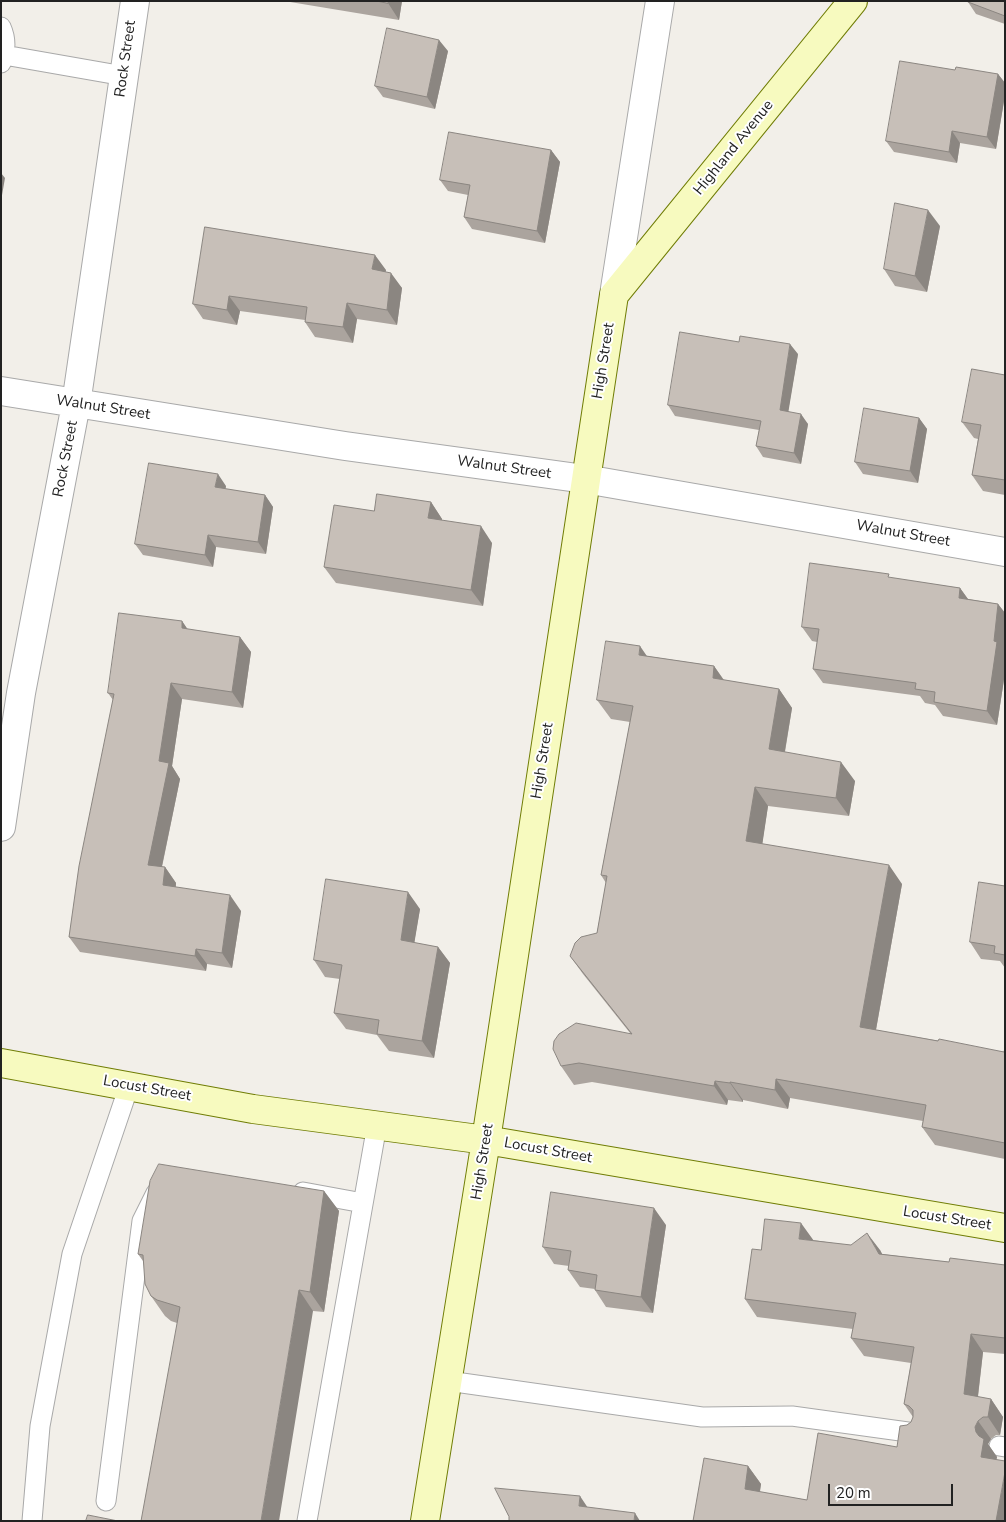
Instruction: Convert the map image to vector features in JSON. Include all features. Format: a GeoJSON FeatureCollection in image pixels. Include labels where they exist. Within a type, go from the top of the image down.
{"type":"FeatureCollection","features":[{"type":"Feature","properties":{"kind":"street","name":"Rock Street"},"geometry":{"type":"LineString","coordinates":[[1,827],[21,693],[76,404],[135,1]]}},
{"type":"Feature","properties":{"kind":"street","name":"High Street"},"geometry":{"type":"LineString","coordinates":[[425,1521],[486,1140],[585,479],[660,1]]}},
{"type":"Feature","properties":{"kind":"street","name":"Highland Avenue"},"geometry":{"type":"LineString","coordinates":[[614,295],[853,1]]}},
{"type":"Feature","properties":{"kind":"street","name":"Walnut Street"},"geometry":{"type":"LineString","coordinates":[[1,391],[345,446],[585,479],[1005,552]]}},
{"type":"Feature","properties":{"kind":"street","name":"Locust Street"},"geometry":{"type":"LineString","coordinates":[[1,1063],[253,1109],[486,1140],[1005,1228]]}},
{"type":"Feature","properties":{"kind":"lane"},"geometry":{"type":"LineString","coordinates":[[1,27],[4,35],[3,59],[124,76]]}},
{"type":"Feature","properties":{"kind":"lane"},"geometry":{"type":"LineString","coordinates":[[32,1521],[40,1426],[72,1254],[129,1086]]}},
{"type":"Feature","properties":{"kind":"lane"},"geometry":{"type":"LineString","coordinates":[[307,1521],[377,1125]]}},
{"type":"Feature","properties":{"kind":"lane"},"geometry":{"type":"LineString","coordinates":[[106,1501],[142,1221],[166,1175]]}},
{"type":"Feature","properties":{"kind":"lane"},"geometry":{"type":"LineString","coordinates":[[286,1189],[363,1204]]}},
{"type":"Feature","properties":{"kind":"lane"},"geometry":{"type":"LineString","coordinates":[[448,1381],[702,1417],[792,1416],[915,1433]]}},
{"type":"Feature","properties":{"kind":"building"},"geometry":{"type":"Polygon","coordinates":[[[1005,1],[1005,16],[968,2],[1005,1]]]}},
{"type":"Feature","properties":{"kind":"building"},"geometry":{"type":"Polygon","coordinates":[[[387,28],[439,40],[427,97],[375,86],[387,28]]]}},
{"type":"Feature","properties":{"kind":"building"},"geometry":{"type":"Polygon","coordinates":[[[900,61],[955,70],[956,67],[998,74],[987,137],[952,131],[949,152],[886,141],[900,61]]]}},
{"type":"Feature","properties":{"kind":"building"},"geometry":{"type":"Polygon","coordinates":[[[449,132],[551,150],[537,231],[464,217],[470,185],[440,180],[449,132]]]}},
{"type":"Feature","properties":{"kind":"building"},"geometry":{"type":"Polygon","coordinates":[[[895,203],[928,210],[915,276],[884,269],[895,203]]]}},
{"type":"Feature","properties":{"kind":"building"},"geometry":{"type":"Polygon","coordinates":[[[205,227],[375,255],[372,269],[391,273],[387,310],[347,303],[343,327],[305,322],[307,307],[229,296],[227,310],[193,304],[205,227]]]}},
{"type":"Feature","properties":{"kind":"building"},"geometry":{"type":"Polygon","coordinates":[[[680,332],[739,342],[740,336],[790,344],[780,410],[801,414],[794,453],[756,446],[761,421],[668,405],[680,332]]]}},
{"type":"Feature","properties":{"kind":"building"},"geometry":{"type":"Polygon","coordinates":[[[972,369],[1005,375],[1005,480],[972,475],[981,425],[962,422],[972,369]]]}},
{"type":"Feature","properties":{"kind":"building"},"geometry":{"type":"Polygon","coordinates":[[[864,408],[919,418],[910,471],[855,462],[864,408]]]}},
{"type":"Feature","properties":{"kind":"building"},"geometry":{"type":"Polygon","coordinates":[[[149,463],[218,474],[215,487],[265,495],[258,542],[208,535],[205,555],[135,544],[149,463]]]}},
{"type":"Feature","properties":{"kind":"building"},"geometry":{"type":"Polygon","coordinates":[[[377,494],[431,502],[428,518],[481,526],[471,590],[324,567],[334,505],[374,511],[377,494]]]}},
{"type":"Feature","properties":{"kind":"building"},"geometry":{"type":"Polygon","coordinates":[[[810,563],[889,574],[888,577],[960,588],[959,598],[998,604],[994,641],[997,642],[987,711],[934,702],[935,692],[915,689],[916,683],[813,669],[819,629],[802,627],[810,563]]]}},
{"type":"Feature","properties":{"kind":"building"},"geometry":{"type":"Polygon","coordinates":[[[119,613],[182,621],[182,628],[240,637],[232,692],[171,683],[159,761],[169,763],[148,865],[165,867],[163,885],[230,895],[222,953],[196,949],[195,956],[69,937],[79,866],[114,694],[108,693],[119,613]]]}},
{"type":"Feature","properties":{"kind":"building"},"geometry":{"type":"Polygon","coordinates":[[[606,641],[640,646],[639,655],[714,666],[713,678],[779,689],[769,749],[841,762],[836,798],[755,787],[746,841],[889,865],[860,1027],[938,1041],[939,1039],[1004,1052],[1005,1048],[1005,1143],[922,1127],[926,1105],[776,1079],[775,1090],[715,1081],[714,1086],[579,1063],[561,1066],[553,1049],[554,1041],[559,1034],[576,1023],[632,1034],[570,956],[575,943],[581,937],[597,933],[607,876],[601,875],[633,706],[597,700],[606,641]]]}},
{"type":"Feature","properties":{"kind":"building"},"geometry":{"type":"Polygon","coordinates":[[[326,879],[408,892],[401,940],[438,947],[422,1041],[377,1034],[379,1020],[334,1013],[342,965],[314,960],[326,879]]]}},
{"type":"Feature","properties":{"kind":"building"},"geometry":{"type":"Polygon","coordinates":[[[979,882],[1005,886],[1005,955],[994,953],[995,946],[970,942],[979,882]]]}},
{"type":"Feature","properties":{"kind":"building"},"geometry":{"type":"Polygon","coordinates":[[[159,1164],[324,1191],[310,1292],[299,1290],[261,1521],[141,1521],[180,1307],[157,1300],[151,1296],[145,1284],[143,1255],[138,1254],[150,1181],[159,1164]]]}},
{"type":"Feature","properties":{"kind":"building"},"geometry":{"type":"Polygon","coordinates":[[[551,1192],[654,1208],[641,1297],[595,1290],[597,1275],[568,1270],[571,1251],[543,1247],[551,1192]]]}},
{"type":"Feature","properties":{"kind":"building"},"geometry":{"type":"Polygon","coordinates":[[[765,1219],[801,1223],[799,1239],[851,1245],[867,1233],[879,1254],[949,1262],[950,1258],[1005,1265],[1005,1338],[971,1334],[964,1394],[991,1399],[988,1417],[983,1417],[975,1427],[979,1436],[984,1439],[981,1457],[1005,1461],[1005,1472],[996,1521],[693,1521],[704,1458],[748,1466],[745,1489],[807,1500],[818,1433],[897,1447],[900,1426],[907,1425],[913,1417],[913,1410],[904,1404],[914,1347],[851,1338],[856,1313],[745,1299],[752,1249],[761,1250],[765,1219]]]}},
{"type":"Feature","properties":{"kind":"building"},"geometry":{"type":"Polygon","coordinates":[[[495,1488],[580,1496],[579,1506],[635,1513],[634,1521],[509,1521],[509,1517],[495,1488]]]}},
{"type":"Feature","properties":{"kind":"building"},"geometry":{"type":"Polygon","coordinates":[[[88,1515],[118,1521],[86,1521],[88,1515]]]}}]}
